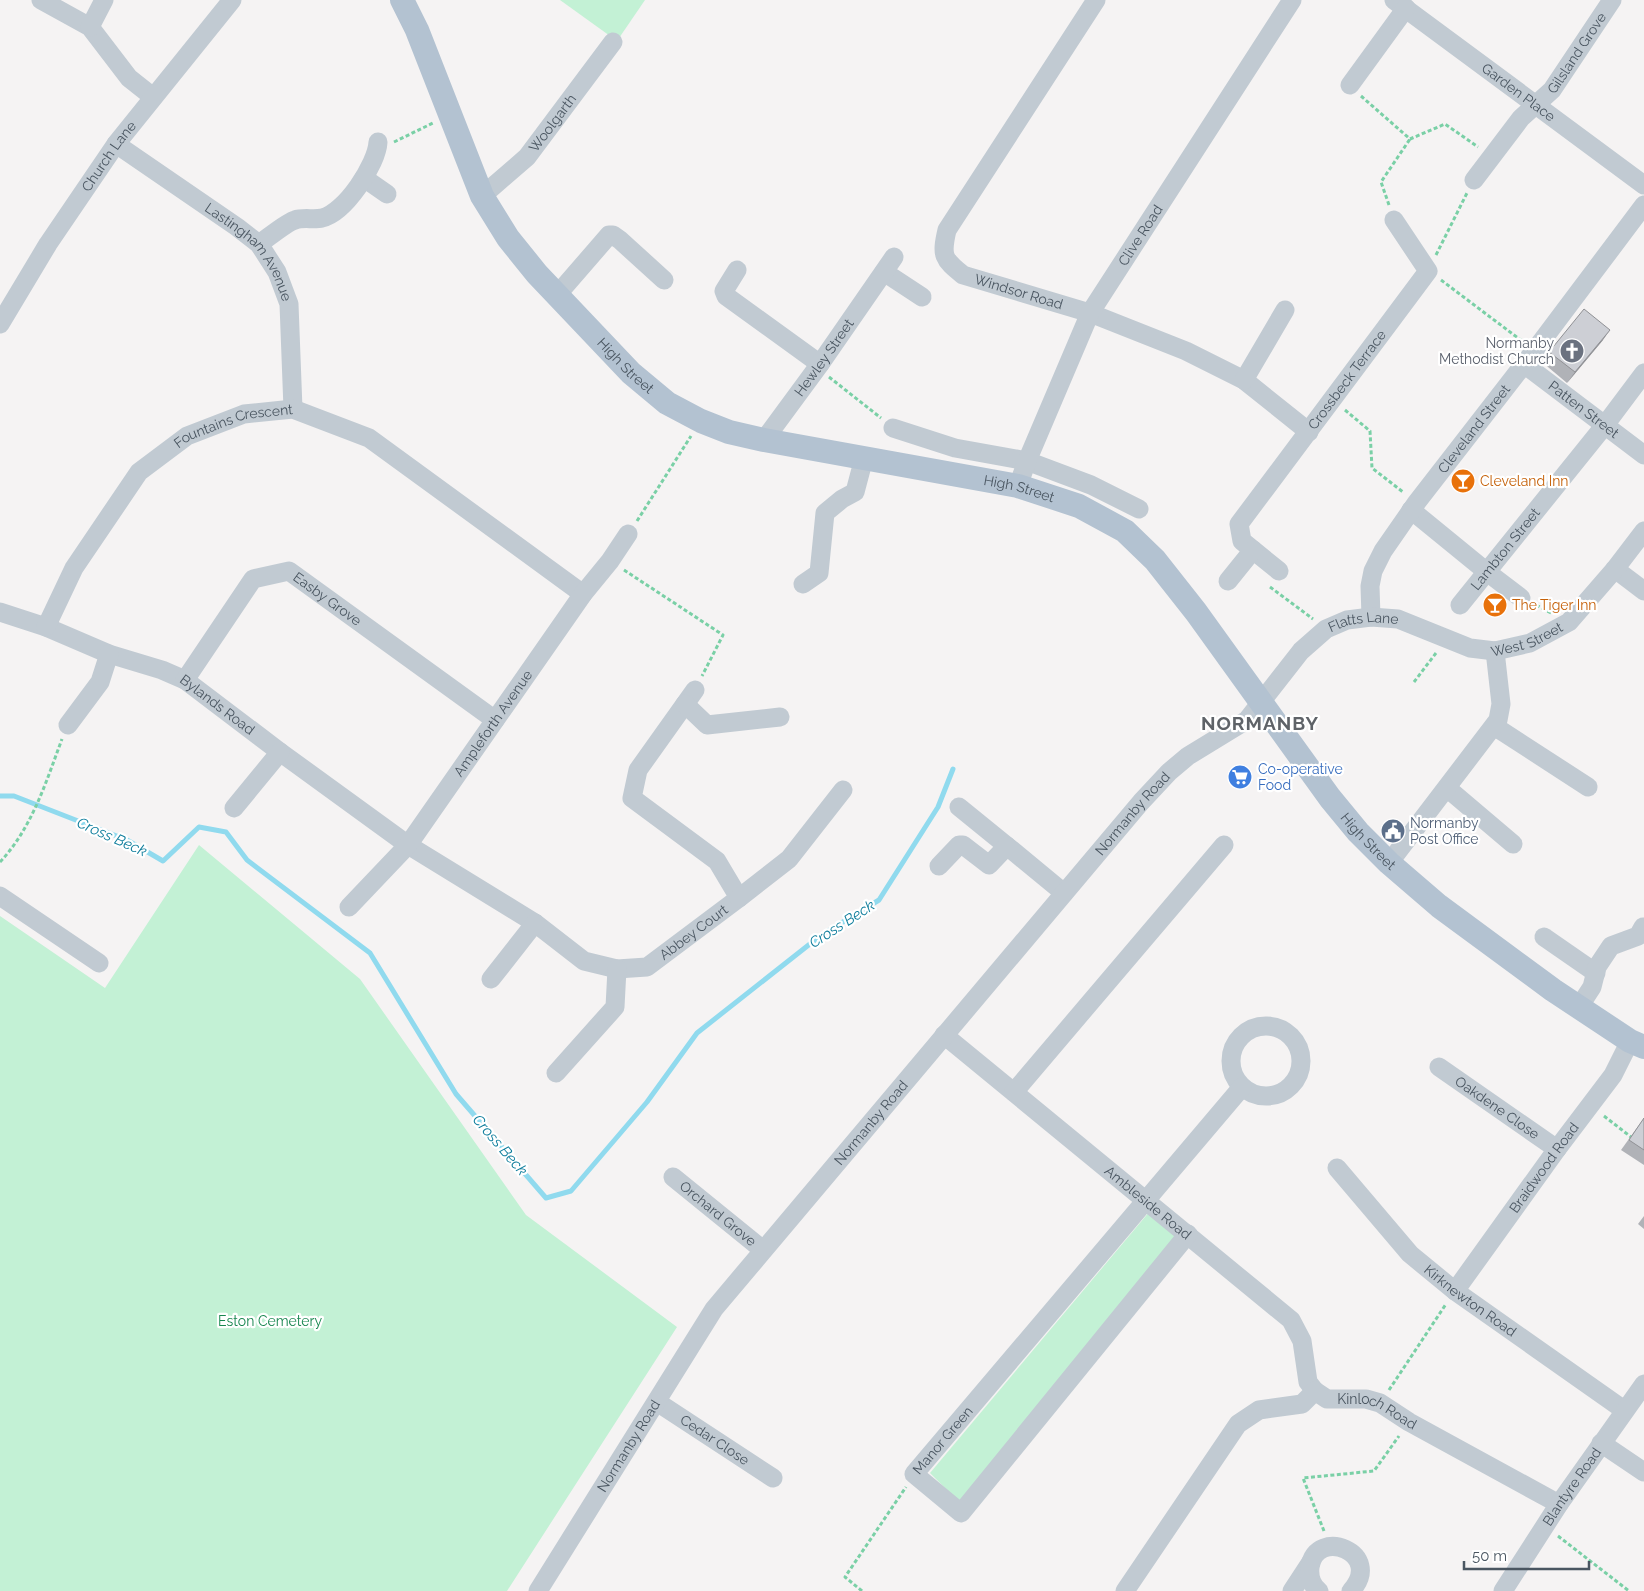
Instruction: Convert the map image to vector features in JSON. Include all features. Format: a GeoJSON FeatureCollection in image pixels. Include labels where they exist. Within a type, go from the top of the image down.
{"type":"FeatureCollection","features":[{"type":"Feature","properties":{"kind":"main road","name":"High Street"},"geometry":{"type":"LineString","coordinates":[[402,0],[417,30],[482,196],[508,238],[631,373],[667,403],[701,421],[729,432],[1018,486],[1079,506],[1124,531],[1155,560],[1196,612],[1330,798],[1358,832],[1439,906],[1554,990],[1637,1044]]}},
{"type":"Feature","properties":{"kind":"street"},"geometry":{"type":"LineString","coordinates":[[41,0],[90,27],[129,78],[153,98]]}},
{"type":"Feature","properties":{"kind":"street"},"geometry":{"type":"LineString","coordinates":[[90,27],[104,0]]}},
{"type":"Feature","properties":{"kind":"street","name":"Church Lane"},"geometry":{"type":"LineString","coordinates":[[0,324],[48,244],[116,144],[232,0]]}},
{"type":"Feature","properties":{"kind":"street","name":"Windsor Road"},"geometry":{"type":"LineString","coordinates":[[1096,0],[947,230],[942,249],[948,264],[963,275],[1090,313],[1186,351],[1244,380],[1309,432]]}},
{"type":"Feature","properties":{"kind":"street","name":"Clive Road"},"geometry":{"type":"LineString","coordinates":[[1018,486],[1090,313],[1292,0]]}},
{"type":"Feature","properties":{"kind":"street","name":"Gilsland Grove"},"geometry":{"type":"LineString","coordinates":[[1536,104],[1552,90],[1612,0]]}},
{"type":"Feature","properties":{"kind":"street"},"geometry":{"type":"LineString","coordinates":[[1350,85],[1400,4]]}},
{"type":"Feature","properties":{"kind":"street","name":"Garden Place"},"geometry":{"type":"LineString","coordinates":[[1400,4],[1644,185]]}},
{"type":"Feature","properties":{"kind":"street","name":"Woolgarth"},"geometry":{"type":"LineString","coordinates":[[482,196],[527,157],[613,42]]}},
{"type":"Feature","properties":{"kind":"street"},"geometry":{"type":"LineString","coordinates":[[1474,180],[1521,118],[1536,104]]}},
{"type":"Feature","properties":{"kind":"street","name":"Lastingham Avenue"},"geometry":{"type":"LineString","coordinates":[[116,144],[260,244],[277,272],[289,304],[292,409]]}},
{"type":"Feature","properties":{"kind":"street"},"geometry":{"type":"LineString","coordinates":[[260,244],[294,220],[323,218],[338,210],[364,178],[378,146]]}},
{"type":"Feature","properties":{"kind":"street"},"geometry":{"type":"LineString","coordinates":[[364,178],[387,194]]}},
{"type":"Feature","properties":{"kind":"street","name":"Cleveland Street"},"geometry":{"type":"LineString","coordinates":[[1371,617],[1370,586],[1373,571],[1383,551],[1414,506],[1644,205]]}},
{"type":"Feature","properties":{"kind":"street"},"geometry":{"type":"LineString","coordinates":[[1394,220],[1428,271]]}},
{"type":"Feature","properties":{"kind":"street"},"geometry":{"type":"LineString","coordinates":[[557,294],[609,235],[613,235],[620,240],[664,280]]}},
{"type":"Feature","properties":{"kind":"street","name":"Hewley Street"},"geometry":{"type":"LineString","coordinates":[[764,440],[889,264],[922,297]]}},
{"type":"Feature","properties":{"kind":"street"},"geometry":{"type":"LineString","coordinates":[[737,270],[724,291],[726,296],[818,366]]}},
{"type":"Feature","properties":{"kind":"street","name":"Crossbeck Terrace"},"geometry":{"type":"LineString","coordinates":[[1248,546],[1239,524],[1428,271]]}},
{"type":"Feature","properties":{"kind":"street"},"geometry":{"type":"LineString","coordinates":[[1244,380],[1285,310]]}},
{"type":"Feature","properties":{"kind":"street","name":"Patten Street"},"geometry":{"type":"LineString","coordinates":[[1529,357],[1605,425],[1644,455]]}},
{"type":"Feature","properties":{"kind":"street","name":"Lambton Street"},"geometry":{"type":"LineString","coordinates":[[1460,605],[1605,425],[1644,373]]}},
{"type":"Feature","properties":{"kind":"street","name":"Fountains Crescent"},"geometry":{"type":"LineString","coordinates":[[46,627],[74,568],[139,472],[187,436],[244,414],[292,409],[369,438],[583,594]]}},
{"type":"Feature","properties":{"kind":"street"},"geometry":{"type":"LineString","coordinates":[[893,428],[955,448],[1027,461],[1091,485],[1139,509]]}},
{"type":"Feature","properties":{"kind":"street"},"geometry":{"type":"LineString","coordinates":[[803,584],[819,573],[825,513],[842,499],[855,492],[864,458]]}},
{"type":"Feature","properties":{"kind":"street"},"geometry":{"type":"LineString","coordinates":[[1414,506],[1487,572],[1521,598]]}},
{"type":"Feature","properties":{"kind":"street","name":"West Street"},"geometry":{"type":"LineString","coordinates":[[1390,863],[1498,720],[1501,704],[1495,651],[1530,643],[1569,622],[1615,569],[1644,531]]}},
{"type":"Feature","properties":{"kind":"street","name":"Ampleforth Avenue"},"geometry":{"type":"LineString","coordinates":[[349,907],[408,845],[583,594],[628,534]]}},
{"type":"Feature","properties":{"kind":"street"},"geometry":{"type":"LineString","coordinates":[[1228,582],[1248,546],[1279,571]]}},
{"type":"Feature","properties":{"kind":"street"},"geometry":{"type":"LineString","coordinates":[[1615,569],[1644,592]]}},
{"type":"Feature","properties":{"kind":"street","name":"Easby Grove"},"geometry":{"type":"LineString","coordinates":[[185,680],[253,579],[289,571],[495,720]]}},
{"type":"Feature","properties":{"kind":"street","name":"Bylands Road"},"geometry":{"type":"LineString","coordinates":[[0,612],[46,627],[109,654],[162,670],[185,680],[408,845]]}},
{"type":"Feature","properties":{"kind":"street","name":"Flatts Lane"},"geometry":{"type":"LineString","coordinates":[[1262,704],[1301,651],[1326,629],[1347,620],[1371,617],[1398,619],[1470,648],[1495,651]]}},
{"type":"Feature","properties":{"kind":"street"},"geometry":{"type":"LineString","coordinates":[[68,725],[100,682],[109,654]]}},
{"type":"Feature","properties":{"kind":"street"},"geometry":{"type":"LineString","coordinates":[[690,697],[707,725],[780,717]]}},
{"type":"Feature","properties":{"kind":"street","name":"Abbey Court"},"geometry":{"type":"LineString","coordinates":[[408,845],[535,924],[584,960],[617,969],[647,967],[739,898],[717,861],[632,798],[638,770],[690,697]]}},
{"type":"Feature","properties":{"kind":"street","name":"Normanby Road"},"geometry":{"type":"LineString","coordinates":[[538,1591],[714,1309],[1141,802],[1169,772],[1188,756],[1247,720],[1262,704]]}},
{"type":"Feature","properties":{"kind":"street"},"geometry":{"type":"LineString","coordinates":[[1494,726],[1588,787]]}},
{"type":"Feature","properties":{"kind":"street"},"geometry":{"type":"LineString","coordinates":[[234,808],[280,752]]}},
{"type":"Feature","properties":{"kind":"street"},"geometry":{"type":"LineString","coordinates":[[1447,788],[1514,844]]}},
{"type":"Feature","properties":{"kind":"street"},"geometry":{"type":"LineString","coordinates":[[739,898],[789,858],[842,790]]}},
{"type":"Feature","properties":{"kind":"street"},"geometry":{"type":"LineString","coordinates":[[959,807],[1064,893]]}},
{"type":"Feature","properties":{"kind":"street"},"geometry":{"type":"LineString","coordinates":[[939,866],[959,845],[963,845],[988,865],[1006,846]]}},
{"type":"Feature","properties":{"kind":"street"},"geometry":{"type":"LineString","coordinates":[[1014,1092],[1224,845]]}},
{"type":"Feature","properties":{"kind":"street"},"geometry":{"type":"LineString","coordinates":[[0,896],[99,963]]}},
{"type":"Feature","properties":{"kind":"street"},"geometry":{"type":"LineString","coordinates":[[491,979],[535,924]]}},
{"type":"Feature","properties":{"kind":"street"},"geometry":{"type":"LineString","coordinates":[[1579,1007],[1592,987],[1598,967],[1611,946],[1638,936],[1643,927]]}},
{"type":"Feature","properties":{"kind":"street"},"geometry":{"type":"LineString","coordinates":[[1544,936],[1596,973]]}},
{"type":"Feature","properties":{"kind":"street"},"geometry":{"type":"LineString","coordinates":[[556,1073],[615,1007],[617,969]]}},
{"type":"Feature","properties":{"kind":"street","name":"Ambleside Road"},"geometry":{"type":"LineString","coordinates":[[944,1035],[1291,1320],[1302,1341],[1308,1382],[1315,1391]]}},
{"type":"Feature","properties":{"kind":"street","name":"Braidwood Road"},"geometry":{"type":"LineString","coordinates":[[1455,1291],[1557,1149],[1637,1044]]}},
{"type":"Feature","properties":{"kind":"street","name":"Oakdene Close"},"geometry":{"type":"LineString","coordinates":[[1439,1067],[1557,1149]]}},
{"type":"Feature","properties":{"kind":"street","name":"Manor Green"},"geometry":{"type":"LineString","coordinates":[[1188,1234],[961,1513],[914,1474],[1242,1087]]}},
{"type":"Feature","properties":{"kind":"street","name":"Kirknewton Road"},"geometry":{"type":"LineString","coordinates":[[1337,1168],[1410,1254],[1455,1291],[1624,1410]]}},
{"type":"Feature","properties":{"kind":"street","name":"Orchard Grove"},"geometry":{"type":"LineString","coordinates":[[673,1177],[763,1250]]}},
{"type":"Feature","properties":{"kind":"street","name":"Blantyre Road"},"geometry":{"type":"LineString","coordinates":[[1503,1591],[1544,1525],[1644,1384]]}},
{"type":"Feature","properties":{"kind":"street"},"geometry":{"type":"LineString","coordinates":[[1125,1591],[1238,1424],[1259,1410],[1302,1404],[1315,1391]]}},
{"type":"Feature","properties":{"kind":"street","name":"Kinloch Road"},"geometry":{"type":"LineString","coordinates":[[1315,1391],[1327,1399],[1366,1399],[1380,1403],[1408,1422],[1559,1504]]}},
{"type":"Feature","properties":{"kind":"street","name":"Cedar Close"},"geometry":{"type":"LineString","coordinates":[[657,1402],[773,1478]]}},
{"type":"Feature","properties":{"kind":"street"},"geometry":{"type":"LineString","coordinates":[[1601,1444],[1644,1472]]}},
{"type":"Feature","properties":{"kind":"street"},"geometry":{"type":"LineString","coordinates":[[1292,1591],[1315,1555],[1322,1549],[1330,1546],[1343,1547],[1357,1558],[1360,1566],[1360,1575],[1357,1584],[1351,1591]]}},
{"type":"Feature","properties":{"kind":"street"},"geometry":{"type":"LineString","coordinates":[[1310,1562],[1309,1573],[1311,1582],[1319,1591]]}},
{"type":"Feature","properties":{"kind":"path"},"geometry":{"type":"LineString","coordinates":[[1350,85],[1410,139]]}},
{"type":"Feature","properties":{"kind":"path"},"geometry":{"type":"LineString","coordinates":[[378,146],[450,115]]}},
{"type":"Feature","properties":{"kind":"path"},"geometry":{"type":"LineString","coordinates":[[1394,220],[1381,182],[1410,139],[1445,124],[1491,156]]}},
{"type":"Feature","properties":{"kind":"path"},"geometry":{"type":"LineString","coordinates":[[1474,180],[1428,271],[1529,357]]}},
{"type":"Feature","properties":{"kind":"path"},"geometry":{"type":"LineString","coordinates":[[818,366],[893,428]]}},
{"type":"Feature","properties":{"kind":"path"},"geometry":{"type":"LineString","coordinates":[[1333,400],[1370,431],[1372,468],[1414,506]]}},
{"type":"Feature","properties":{"kind":"path"},"geometry":{"type":"LineString","coordinates":[[628,534],[701,421]]}},
{"type":"Feature","properties":{"kind":"path"},"geometry":{"type":"LineString","coordinates":[[610,560],[723,636],[690,697]]}},
{"type":"Feature","properties":{"kind":"path"},"geometry":{"type":"LineString","coordinates":[[1279,571],[1268,586],[1326,629]]}},
{"type":"Feature","properties":{"kind":"path"},"geometry":{"type":"LineString","coordinates":[[1521,598],[1569,622]]}},
{"type":"Feature","properties":{"kind":"path"},"geometry":{"type":"LineString","coordinates":[[0,862],[14,847],[42,793],[68,725]]}},
{"type":"Feature","properties":{"kind":"path"},"geometry":{"type":"LineString","coordinates":[[1590,1105],[1631,1137]]}},
{"type":"Feature","properties":{"kind":"path"},"geometry":{"type":"LineString","coordinates":[[1380,1403],[1455,1291]]}},
{"type":"Feature","properties":{"kind":"path"},"geometry":{"type":"LineString","coordinates":[[1330,1546],[1303,1478],[1374,1471],[1408,1422]]}},
{"type":"Feature","properties":{"kind":"path"},"geometry":{"type":"LineString","coordinates":[[862,1591],[845,1577],[914,1474]]}},
{"type":"Feature","properties":{"kind":"path"},"geometry":{"type":"LineString","coordinates":[[1544,1525],[1629,1591]]}},
{"type":"Feature","properties":{"kind":"green space"},"geometry":{"type":"Polygon","coordinates":[[[560,0],[645,0],[617,41],[560,0]]]}},
{"type":"Feature","properties":{"kind":"green space","name":"Eston Cemetery"},"geometry":{"type":"Polygon","coordinates":[[[199,845],[360,979],[526,1215],[677,1327],[507,1591],[0,1591],[0,916],[105,988],[199,845]]]}},
{"type":"Feature","properties":{"kind":"green space"},"geometry":{"type":"Polygon","coordinates":[[[1150,1211],[1182,1232],[961,1504],[930,1473],[1150,1211]]]}},
{"type":"Feature","properties":{"kind":"building","name":"Normanby Methodist Church"},"geometry":{"type":"Polygon","coordinates":[[[1584,309],[1610,330],[1575,372],[1549,352],[1584,309]]]}},
{"type":"Feature","properties":{"kind":"building"},"geometry":{"type":"Polygon","coordinates":[[[1644,1118],[1644,1150],[1629,1140],[1644,1118]]]}},
{"type":"Feature","properties":{"kind":"waterway","name":"Cross Beck"},"geometry":{"type":"LineString","coordinates":[[0,796],[14,796],[127,840],[163,861],[199,827],[226,832],[247,860],[370,953],[456,1094],[546,1198],[571,1191],[647,1102],[697,1033],[820,936],[879,900],[938,807],[953,769]]}},
{"type":"Feature","properties":{"kind":"place","name":"Normanby Methodist Church"},"geometry":{"type":"Point","coordinates":[1572,351]}},
{"type":"Feature","properties":{"kind":"place","name":"Cleveland Inn"},"geometry":{"type":"Point","coordinates":[1463,481]}},
{"type":"Feature","properties":{"kind":"place","name":"The Tiger Inn"},"geometry":{"type":"Point","coordinates":[1495,605]}},
{"type":"Feature","properties":{"kind":"place","name":"Co-operative Food"},"geometry":{"type":"Point","coordinates":[1240,777]}},
{"type":"Feature","properties":{"kind":"place","name":"Normanby Post Office"},"geometry":{"type":"Point","coordinates":[1393,831]}},
{"type":"Feature","properties":{"kind":"district","name":"NORMANBY"},"geometry":{"type":"Point","coordinates":[1260,723]}}]}
